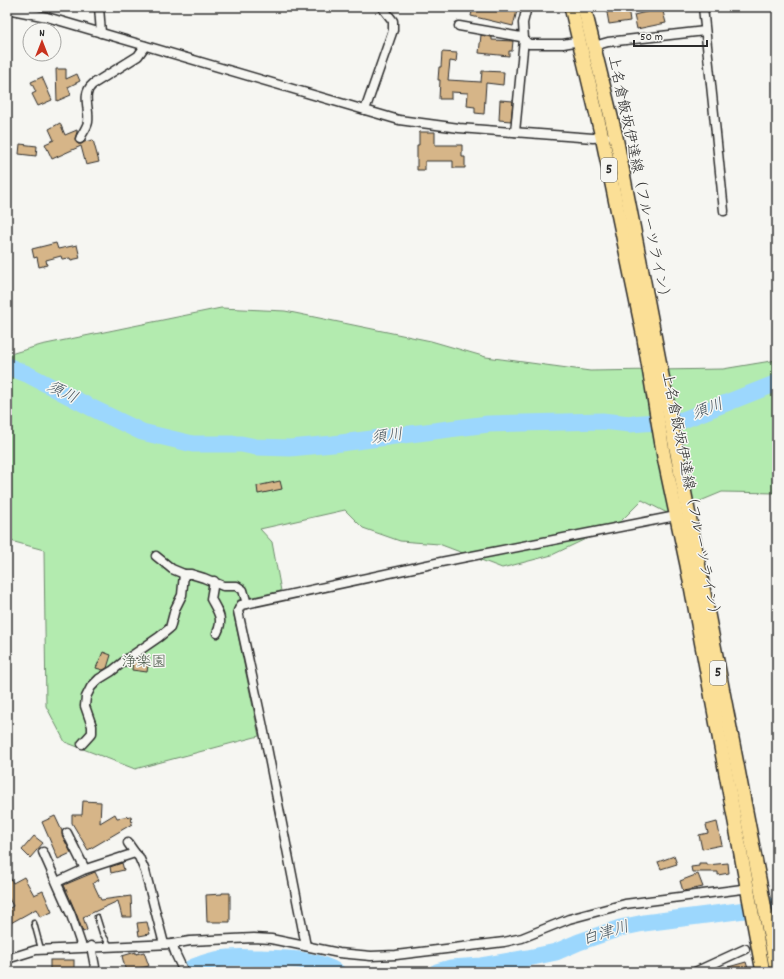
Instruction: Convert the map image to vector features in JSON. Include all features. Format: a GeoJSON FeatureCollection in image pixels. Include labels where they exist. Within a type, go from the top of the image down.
{"type":"FeatureCollection","features":[{"type":"Feature","properties":{"kind":"main road","name":"上名倉飯坂伊達線（フルーツライン）"},"geometry":{"type":"LineString","coordinates":[[571,7],[677,454],[761,889],[764,942],[763,972]]}},
{"type":"Feature","properties":{"kind":"main road","name":"上名倉飯坂伊達線（フルーツライン）"},"geometry":{"type":"LineString","coordinates":[[584,7],[616,137],[648,333],[664,457],[687,565],[748,892],[764,942],[777,972]]}},
{"type":"Feature","properties":{"kind":"street"},"geometry":{"type":"LineString","coordinates":[[99,7],[101,33]]}},
{"type":"Feature","properties":{"kind":"street"},"geometry":{"type":"LineString","coordinates":[[365,110],[393,30],[393,21],[382,7]]}},
{"type":"Feature","properties":{"kind":"street"},"geometry":{"type":"LineString","coordinates":[[515,132],[524,39],[523,23],[527,7]]}},
{"type":"Feature","properties":{"kind":"street"},"geometry":{"type":"LineString","coordinates":[[703,7],[724,211]]}},
{"type":"Feature","properties":{"kind":"street"},"geometry":{"type":"LineString","coordinates":[[7,9],[46,17],[399,120],[459,128],[593,138],[616,137]]}},
{"type":"Feature","properties":{"kind":"street"},"geometry":{"type":"LineString","coordinates":[[459,26],[521,37],[529,44],[563,44],[580,41]]}},
{"type":"Feature","properties":{"kind":"street"},"geometry":{"type":"LineString","coordinates":[[594,46],[608,42],[706,31]]}},
{"type":"Feature","properties":{"kind":"street"},"geometry":{"type":"LineString","coordinates":[[80,139],[87,126],[88,120],[86,97],[87,90],[93,84],[138,56],[145,46]]}},
{"type":"Feature","properties":{"kind":"street"},"geometry":{"type":"LineString","coordinates":[[306,946],[263,727],[238,611],[241,605],[441,562],[676,516]]}},
{"type":"Feature","properties":{"kind":"street"},"geometry":{"type":"LineString","coordinates":[[156,556],[172,569],[184,574],[191,574],[214,581],[223,586],[236,586],[243,590],[246,604]]}},
{"type":"Feature","properties":{"kind":"street"},"geometry":{"type":"LineString","coordinates":[[82,744],[92,733],[92,726],[85,706],[86,697],[91,687],[99,678],[112,671],[126,659],[170,628],[174,609],[182,595],[184,574]]}},
{"type":"Feature","properties":{"kind":"street"},"geometry":{"type":"LineString","coordinates":[[214,581],[211,600],[221,618],[220,627],[217,633]]}},
{"type":"Feature","properties":{"kind":"street"},"geometry":{"type":"LineString","coordinates":[[67,833],[85,869]]}},
{"type":"Feature","properties":{"kind":"street"},"geometry":{"type":"LineString","coordinates":[[128,843],[139,857],[145,871],[168,944],[176,955],[184,972]]}},
{"type":"Feature","properties":{"kind":"street"},"geometry":{"type":"LineString","coordinates":[[43,852],[71,915],[82,947]]}},
{"type":"Feature","properties":{"kind":"street"},"geometry":{"type":"LineString","coordinates":[[56,882],[85,869],[135,853]]}},
{"type":"Feature","properties":{"kind":"street"},"geometry":{"type":"LineString","coordinates":[[7,959],[25,952],[41,949],[168,944],[197,940],[254,938],[339,953],[371,956],[396,955],[490,944],[522,938],[569,919],[625,904],[748,892],[761,889]]}},
{"type":"Feature","properties":{"kind":"street"},"geometry":{"type":"LineString","coordinates":[[91,946],[96,972]]}},
{"type":"Feature","properties":{"kind":"street"},"geometry":{"type":"LineString","coordinates":[[695,972],[745,948]]}},
{"type":"Feature","properties":{"kind":"lane"},"geometry":{"type":"LineString","coordinates":[[97,917],[102,933],[110,946]]}},
{"type":"Feature","properties":{"kind":"lane"},"geometry":{"type":"LineString","coordinates":[[34,923],[41,949]]}},
{"type":"Feature","properties":{"kind":"green space","name":"浄楽園"},"geometry":{"type":"Polygon","coordinates":[[[221,308],[285,311],[431,341],[486,357],[590,371],[723,369],[777,360],[777,493],[722,492],[669,514],[642,500],[619,523],[552,555],[502,568],[439,544],[400,541],[363,528],[345,510],[260,529],[272,542],[281,591],[238,600],[233,611],[259,736],[135,769],[65,742],[46,706],[44,550],[7,540],[7,355],[41,345],[221,308]]]}},
{"type":"Feature","properties":{"kind":"building"},"geometry":{"type":"Polygon","coordinates":[[[473,7],[500,7],[517,11],[513,26],[471,16],[473,7]]]}},
{"type":"Feature","properties":{"kind":"building"},"geometry":{"type":"Polygon","coordinates":[[[606,7],[628,7],[630,21],[609,24],[606,7]]]}},
{"type":"Feature","properties":{"kind":"building"},"geometry":{"type":"Polygon","coordinates":[[[662,8],[666,23],[637,29],[634,15],[662,8]]]}},
{"type":"Feature","properties":{"kind":"building"},"geometry":{"type":"Polygon","coordinates":[[[481,35],[492,37],[492,40],[513,41],[512,51],[509,51],[509,56],[479,53],[481,35]]]}},
{"type":"Feature","properties":{"kind":"building"},"geometry":{"type":"Polygon","coordinates":[[[442,52],[457,53],[456,62],[450,61],[448,80],[481,82],[482,71],[504,72],[503,85],[486,83],[484,114],[475,113],[475,107],[467,106],[468,93],[451,92],[451,99],[439,99],[440,80],[438,80],[442,52]]]}},
{"type":"Feature","properties":{"kind":"building"},"geometry":{"type":"Polygon","coordinates":[[[56,69],[66,69],[66,79],[77,74],[80,81],[68,87],[71,95],[57,101],[56,69]]]}},
{"type":"Feature","properties":{"kind":"building"},"geometry":{"type":"Polygon","coordinates":[[[42,77],[52,100],[38,106],[32,94],[36,92],[31,82],[42,77]]]}},
{"type":"Feature","properties":{"kind":"building"},"geometry":{"type":"Polygon","coordinates":[[[500,100],[513,101],[511,121],[499,120],[500,100]]]}},
{"type":"Feature","properties":{"kind":"building"},"geometry":{"type":"Polygon","coordinates":[[[60,123],[65,135],[77,130],[75,139],[78,144],[93,140],[99,162],[86,165],[81,146],[52,159],[45,144],[54,140],[49,129],[60,123]]]}},
{"type":"Feature","properties":{"kind":"building"},"geometry":{"type":"Polygon","coordinates":[[[419,132],[435,132],[435,145],[462,145],[462,157],[465,157],[465,168],[453,168],[453,161],[425,161],[425,170],[417,170],[417,145],[419,145],[419,132]]]}},
{"type":"Feature","properties":{"kind":"building"},"geometry":{"type":"Polygon","coordinates":[[[20,144],[37,146],[36,156],[19,154],[20,144]]]}},
{"type":"Feature","properties":{"kind":"building"},"geometry":{"type":"Polygon","coordinates":[[[56,243],[58,249],[77,245],[80,258],[71,260],[70,258],[62,259],[61,256],[46,260],[47,265],[39,267],[37,257],[34,258],[32,249],[56,243]]]}},
{"type":"Feature","properties":{"kind":"building"},"geometry":{"type":"Polygon","coordinates":[[[280,481],[282,489],[258,494],[257,486],[280,481]]]}},
{"type":"Feature","properties":{"kind":"building"},"geometry":{"type":"Polygon","coordinates":[[[103,652],[111,655],[107,668],[103,670],[96,668],[103,652]]]}},
{"type":"Feature","properties":{"kind":"building"},"geometry":{"type":"Polygon","coordinates":[[[140,656],[149,658],[147,672],[132,670],[133,661],[140,656]]]}},
{"type":"Feature","properties":{"kind":"building"},"geometry":{"type":"Polygon","coordinates":[[[83,801],[101,802],[100,823],[115,814],[117,818],[131,816],[132,824],[88,850],[72,823],[72,815],[82,815],[83,801]]]}},
{"type":"Feature","properties":{"kind":"building"},"geometry":{"type":"Polygon","coordinates":[[[55,816],[71,853],[58,859],[42,822],[55,816]]]}},
{"type":"Feature","properties":{"kind":"building"},"geometry":{"type":"Polygon","coordinates":[[[717,822],[722,845],[702,849],[699,835],[708,833],[706,825],[717,822]]]}},
{"type":"Feature","properties":{"kind":"building"},"geometry":{"type":"Polygon","coordinates":[[[34,836],[43,843],[30,858],[22,850],[34,836]]]}},
{"type":"Feature","properties":{"kind":"building"},"geometry":{"type":"Polygon","coordinates":[[[674,856],[677,864],[661,869],[658,862],[674,856]]]}},
{"type":"Feature","properties":{"kind":"building"},"geometry":{"type":"Polygon","coordinates":[[[122,863],[124,870],[111,873],[110,867],[122,863]]]}},
{"type":"Feature","properties":{"kind":"building"},"geometry":{"type":"Polygon","coordinates":[[[699,863],[707,863],[707,865],[728,863],[729,873],[718,875],[718,872],[692,872],[691,867],[699,866],[699,863]]]}},
{"type":"Feature","properties":{"kind":"building"},"geometry":{"type":"Polygon","coordinates":[[[7,872],[13,883],[24,877],[34,895],[43,891],[52,912],[40,917],[36,909],[9,924],[7,920],[7,910],[13,906],[7,895],[7,872]]]}},
{"type":"Feature","properties":{"kind":"building"},"geometry":{"type":"Polygon","coordinates":[[[95,872],[99,880],[93,883],[101,900],[131,896],[132,917],[122,917],[118,901],[83,917],[87,930],[83,932],[64,885],[95,872]]]}},
{"type":"Feature","properties":{"kind":"building"},"geometry":{"type":"Polygon","coordinates":[[[698,874],[703,887],[683,891],[680,881],[698,874]]]}},
{"type":"Feature","properties":{"kind":"building"},"geometry":{"type":"Polygon","coordinates":[[[230,893],[230,922],[207,922],[206,895],[230,893]]]}},
{"type":"Feature","properties":{"kind":"building"},"geometry":{"type":"Polygon","coordinates":[[[147,922],[150,934],[139,936],[137,923],[147,922]]]}},
{"type":"Feature","properties":{"kind":"building"},"geometry":{"type":"Polygon","coordinates":[[[136,952],[136,954],[144,952],[149,966],[126,972],[122,956],[136,952]]]}},
{"type":"Feature","properties":{"kind":"building"},"geometry":{"type":"Polygon","coordinates":[[[50,960],[74,960],[74,972],[50,972],[50,960]]]}},
{"type":"Feature","properties":{"kind":"building"},"geometry":{"type":"Polygon","coordinates":[[[746,962],[749,972],[718,972],[718,970],[746,962]]]}},
{"type":"Feature","properties":{"kind":"waterway","name":"須川"},"geometry":{"type":"LineString","coordinates":[[7,366],[27,374],[142,432],[193,444],[241,444],[256,447],[290,448],[333,444],[488,424],[602,421],[630,424],[683,420],[777,383]]}},
{"type":"Feature","properties":{"kind":"waterway","name":"白津川"},"geometry":{"type":"LineString","coordinates":[[437,972],[451,968],[481,966],[556,952],[579,942],[620,928],[644,923],[777,906]]}},
{"type":"Feature","properties":{"kind":"waterway","name":"白津川"},"geometry":{"type":"LineString","coordinates":[[183,972],[211,961],[236,957],[300,960],[320,964],[337,972]]}}]}
